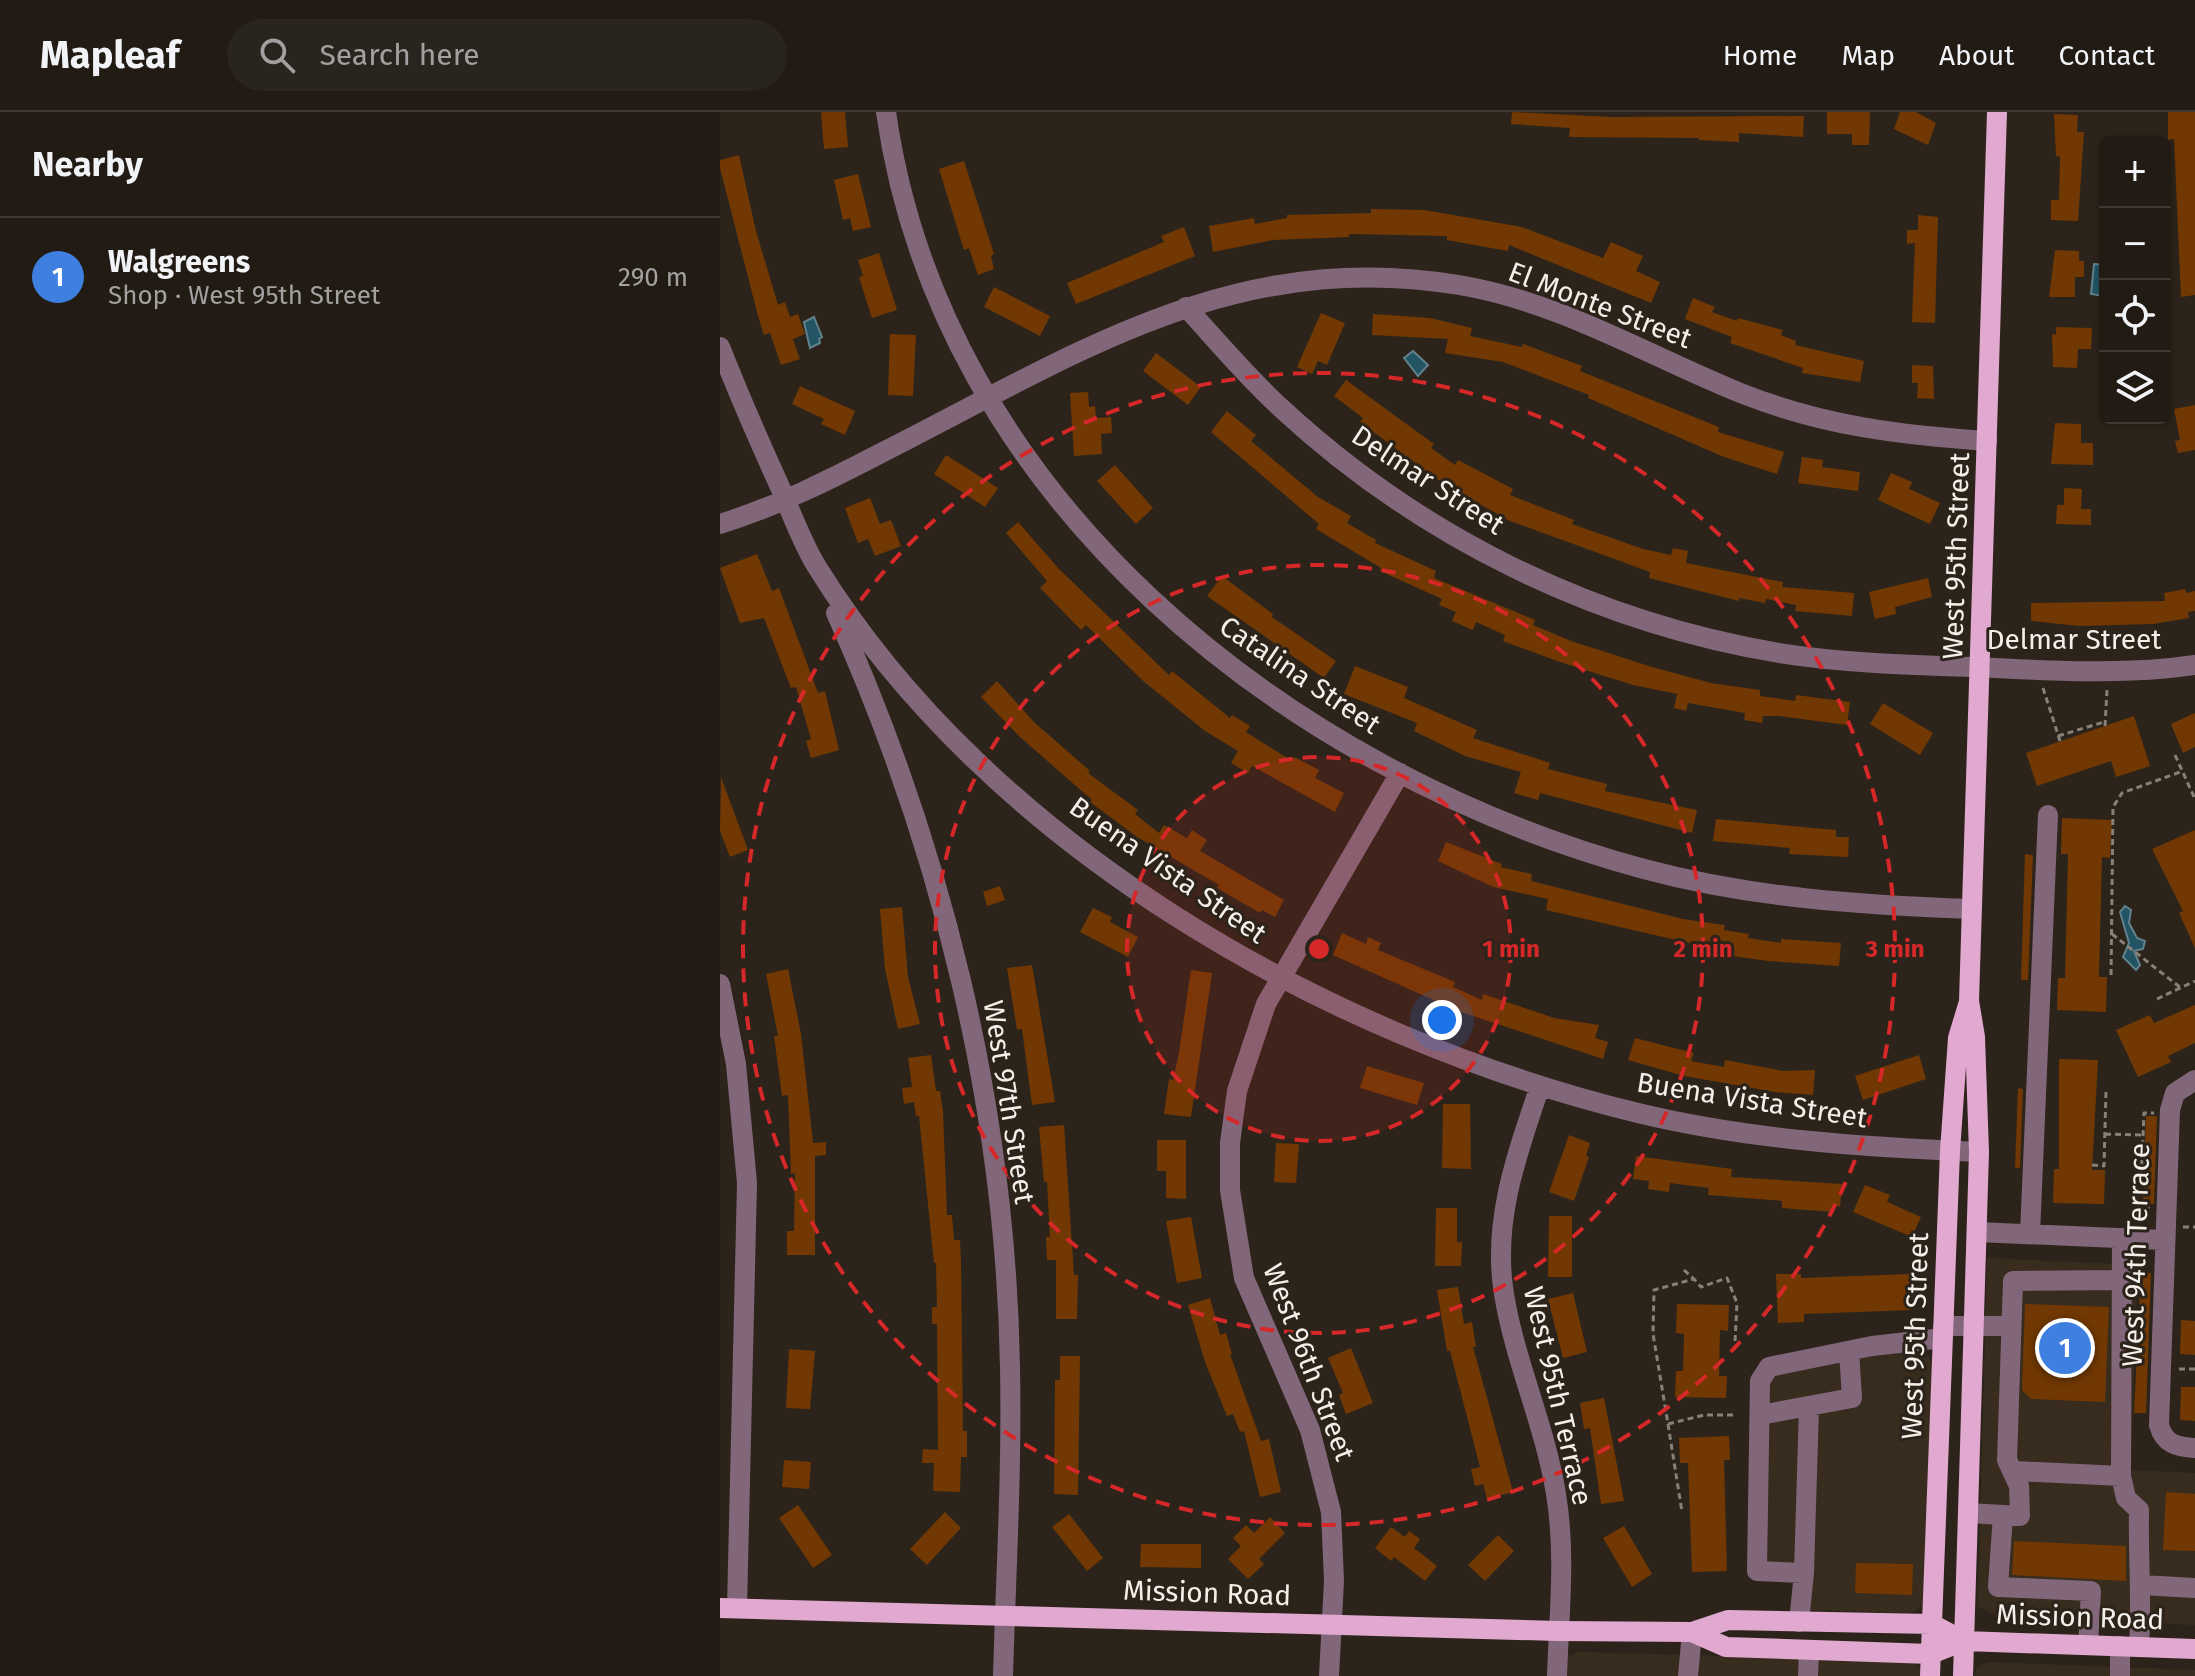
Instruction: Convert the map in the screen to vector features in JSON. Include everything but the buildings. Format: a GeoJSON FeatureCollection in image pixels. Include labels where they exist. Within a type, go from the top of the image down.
{"type":"FeatureCollection","features":[{"type":"Feature","properties":{"kind":"main road","name":"West 95th Street"},"geometry":{"type":"LineString","coordinates":[[1963,1676],[1979,1152],[1975,1037],[1969,1001],[1997,112]]}},
{"type":"Feature","properties":{"kind":"main road","name":"West 95th Street"},"geometry":{"type":"LineString","coordinates":[[1930,1676],[1950,1151],[1958,1038],[1969,1001]]}},
{"type":"Feature","properties":{"kind":"main road","name":"Mission Road"},"geometry":{"type":"LineString","coordinates":[[728,1608],[1558,1631],[1692,1632],[1728,1620],[1932,1624],[1964,1641]]}},
{"type":"Feature","properties":{"kind":"main road","name":"Mission Road"},"geometry":{"type":"LineString","coordinates":[[1692,1632],[1726,1647],[1809,1650],[1931,1654],[1964,1641],[2195,1649]]}},
{"type":"Feature","properties":{"kind":"street","name":"Catalina Street"},"geometry":{"type":"LineString","coordinates":[[886,112],[902,191],[919,250],[963,353],[1027,460],[1076,522],[1159,606],[1270,694],[1400,773],[1508,824],[1645,869],[1794,898],[1972,909]]}},
{"type":"Feature","properties":{"kind":"street","name":"El Monte Street"},"geometry":{"type":"LineString","coordinates":[[1186,307],[1257,286],[1301,279],[1391,277],[1461,285],[1518,298],[1572,318],[1742,394],[1825,421],[1890,434],[1987,441]]}},
{"type":"Feature","properties":{"kind":"street"},"geometry":{"type":"LineString","coordinates":[[720,524],[785,500],[1155,317],[1186,307]]}},
{"type":"Feature","properties":{"kind":"street","name":"Delmar Street"},"geometry":{"type":"LineString","coordinates":[[1186,307],[1281,408],[1337,457],[1396,500],[1461,541],[1598,605],[1695,635],[1836,660],[2117,671],[2195,665]]}},
{"type":"Feature","properties":{"kind":"street"},"geometry":{"type":"LineString","coordinates":[[720,347],[785,500]]}},
{"type":"Feature","properties":{"kind":"street","name":"Buena Vista Street"},"geometry":{"type":"LineString","coordinates":[[785,500],[814,562],[871,646],[915,697],[1024,801],[1153,901],[1280,978],[1397,1034],[1540,1086],[1639,1113],[1763,1136],[1840,1145],[1979,1152]]}},
{"type":"Feature","properties":{"kind":"street","name":"West 97th Street"},"geometry":{"type":"LineString","coordinates":[[814,562],[850,644],[913,811],[956,961],[975,1049],[999,1208],[1010,1365],[1003,1676]]}},
{"type":"Feature","properties":{"kind":"street","name":"West 96th Street"},"geometry":{"type":"LineString","coordinates":[[1329,1676],[1334,1552],[1323,1474],[1310,1430],[1244,1278],[1230,1190],[1237,1091],[1249,1046],[1280,978],[1400,773]]}},
{"type":"Feature","properties":{"kind":"street"},"geometry":{"type":"LineString","coordinates":[[2030,1234],[2048,815]]}},
{"type":"Feature","properties":{"kind":"street"},"geometry":{"type":"LineString","coordinates":[[720,984],[736,1064],[747,1183],[728,1608]]}},
{"type":"Feature","properties":{"kind":"street","name":"West 94th Terrace"},"geometry":{"type":"LineString","coordinates":[[2195,1080],[2175,1093],[2169,1114],[2171,1234],[2159,1425],[2167,1442],[2195,1448]]}},
{"type":"Feature","properties":{"kind":"street","name":"West 95th Terrace"},"geometry":{"type":"LineString","coordinates":[[1540,1086],[1514,1162],[1503,1207],[1501,1252],[1510,1323],[1546,1445],[1556,1495],[1560,1535],[1557,1676]]}},
{"type":"Feature","properties":{"kind":"street"},"geometry":{"type":"LineString","coordinates":[[1977,1232],[2122,1238],[2171,1234]]}},
{"type":"Feature","properties":{"kind":"street"},"geometry":{"type":"LineString","coordinates":[[2120,1676],[2130,1646],[2142,1585],[2137,1573],[2139,1510],[2126,1498],[2121,1476],[2122,1238]]}},
{"type":"Feature","properties":{"kind":"street"},"geometry":{"type":"LineString","coordinates":[[1968,1513],[2020,1516],[2014,1471],[2007,1460],[2013,1281],[2122,1280]]}},
{"type":"Feature","properties":{"kind":"street"},"geometry":{"type":"LineString","coordinates":[[1804,1573],[1757,1571],[1760,1381],[1769,1367],[1974,1326],[2011,1326]]}},
{"type":"Feature","properties":{"kind":"street"},"geometry":{"type":"LineString","coordinates":[[1760,1415],[1852,1398],[1849,1351]]}},
{"type":"Feature","properties":{"kind":"street"},"geometry":{"type":"LineString","coordinates":[[1799,1622],[1804,1573],[1809,1406]]}},
{"type":"Feature","properties":{"kind":"street"},"geometry":{"type":"LineString","coordinates":[[2014,1471],[2121,1476]]}},
{"type":"Feature","properties":{"kind":"street"},"geometry":{"type":"LineString","coordinates":[[2003,1515],[1998,1587],[2091,1591],[2088,1645]]}},
{"type":"Feature","properties":{"kind":"street"},"geometry":{"type":"LineString","coordinates":[[2142,1585],[2195,1588]]}},
{"type":"Feature","properties":{"kind":"street"},"geometry":{"type":"LineString","coordinates":[[1688,1676],[1692,1632]]}},
{"type":"Feature","properties":{"kind":"street"},"geometry":{"type":"LineString","coordinates":[[1808,1676],[1809,1650]]}},
{"type":"Feature","properties":{"kind":"path"},"geometry":{"type":"LineString","coordinates":[[2042,684],[2059,739],[2104,724],[2108,686]]}},
{"type":"Feature","properties":{"kind":"path"},"geometry":{"type":"LineString","coordinates":[[2175,755],[2195,799]]}},
{"type":"Feature","properties":{"kind":"path"},"geometry":{"type":"LineString","coordinates":[[2111,975],[2113,807],[2122,793],[2183,771]]}},
{"type":"Feature","properties":{"kind":"path"},"geometry":{"type":"LineString","coordinates":[[2112,934],[2181,988]]}},
{"type":"Feature","properties":{"kind":"path"},"geometry":{"type":"LineString","coordinates":[[2157,999],[2195,981]]}},
{"type":"Feature","properties":{"kind":"path"},"geometry":{"type":"LineString","coordinates":[[2092,1165],[2104,1166],[2106,1090]]}},
{"type":"Feature","properties":{"kind":"path"},"geometry":{"type":"LineString","coordinates":[[2140,1206],[2144,1113],[2169,1114]]}},
{"type":"Feature","properties":{"kind":"path"},"geometry":{"type":"LineString","coordinates":[[2105,1134],[2143,1135]]}},
{"type":"Feature","properties":{"kind":"path"},"geometry":{"type":"LineString","coordinates":[[2171,1234],[2195,1227]]}},
{"type":"Feature","properties":{"kind":"path"},"geometry":{"type":"LineString","coordinates":[[1684,1270],[1701,1287],[1727,1278],[1737,1303],[1735,1342]]}},
{"type":"Feature","properties":{"kind":"path"},"geometry":{"type":"LineString","coordinates":[[1682,1512],[1653,1334],[1653,1294],[1656,1288],[1694,1279]]}},
{"type":"Feature","properties":{"kind":"path"},"geometry":{"type":"LineString","coordinates":[[2171,1368],[2195,1369]]}},
{"type":"Feature","properties":{"kind":"path"},"geometry":{"type":"LineString","coordinates":[[1668,1424],[1704,1415],[1733,1415]]}},
{"type":"Feature","properties":{"kind":"shaded area"},"geometry":{"type":"Polygon","coordinates":[[[1987,1258],[2137,1265],[2131,1470],[2195,1473],[2195,1625],[1995,1615],[1978,1606],[1987,1258]]]}},
{"type":"Feature","properties":{"kind":"shaded area"},"geometry":{"type":"Polygon","coordinates":[[[1911,1351],[1929,1356],[1934,1369],[1924,1605],[1911,1613],[1805,1610],[1807,1569],[1767,1565],[1768,1379],[1776,1369],[1911,1351]]]}},
{"type":"Feature","properties":{"kind":"shaded area"},"geometry":{"type":"Polygon","coordinates":[[[1578,1652],[1911,1661],[1921,1669],[1923,1676],[1564,1676],[1567,1657],[1578,1652]]]}},
{"type":"Feature","properties":{"kind":"shaded area"},"geometry":{"type":"Polygon","coordinates":[[[1988,1662],[2195,1670],[2195,1676],[1974,1676],[1978,1667],[1988,1662]]]}},
{"type":"Feature","properties":{"kind":"water"},"geometry":{"type":"Polygon","coordinates":[[[2094,264],[2099,264],[2099,295],[2091,294],[2094,264]]]}},
{"type":"Feature","properties":{"kind":"water"},"geometry":{"type":"Polygon","coordinates":[[[814,317],[822,337],[820,343],[810,348],[804,322],[814,317]]]}},
{"type":"Feature","properties":{"kind":"water"},"geometry":{"type":"Polygon","coordinates":[[[1413,351],[1428,365],[1418,376],[1404,358],[1413,351]]]}},
{"type":"Feature","properties":{"kind":"water"},"geometry":{"type":"Polygon","coordinates":[[[2125,906],[2131,910],[2129,923],[2137,938],[2145,941],[2143,949],[2134,951],[2140,965],[2136,970],[2123,957],[2129,943],[2120,912],[2125,906]]]}},
{"type":"Feature","properties":{"kind":"place","name":"Walgreens"},"geometry":{"type":"Point","coordinates":[2065,1348]}}]}
